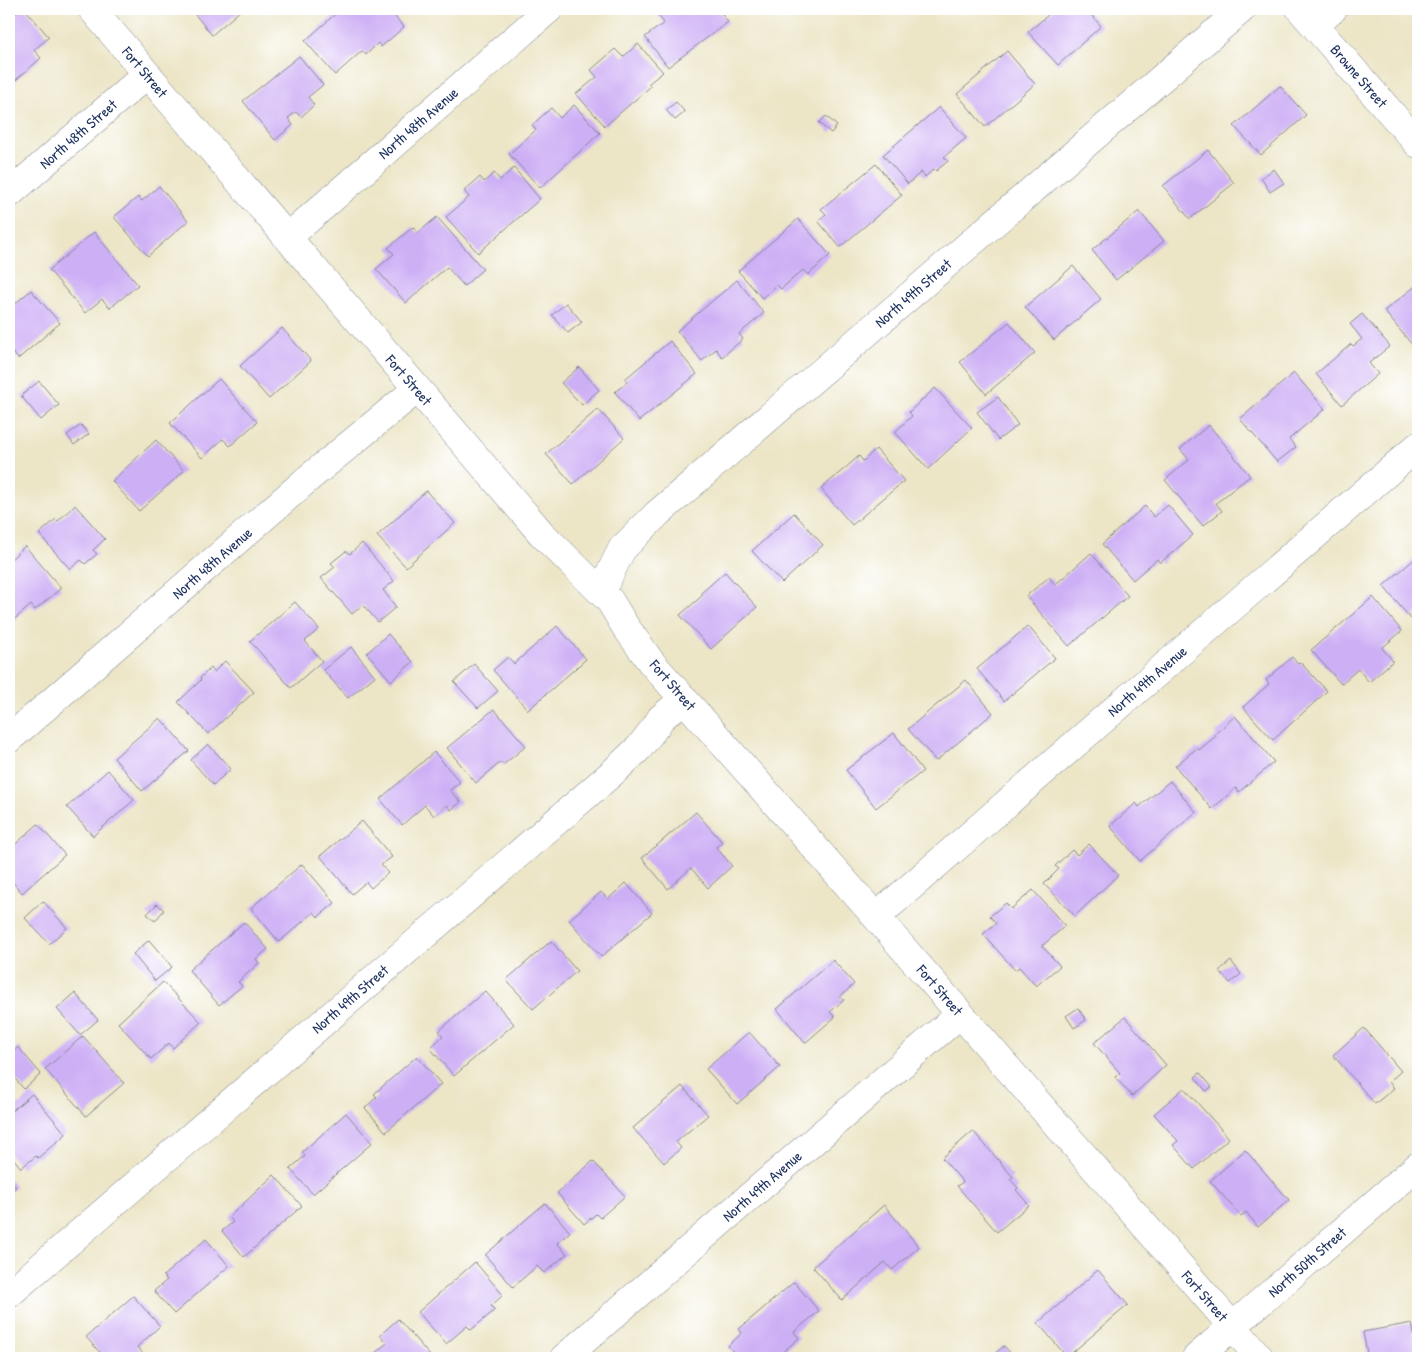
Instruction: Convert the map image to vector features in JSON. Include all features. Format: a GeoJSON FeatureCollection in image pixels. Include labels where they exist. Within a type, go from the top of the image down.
{"type":"FeatureCollection","features":[{"type":"Feature","properties":{"kind":"street","name":"Fort Street"},"geometry":{"type":"LineString","coordinates":[[92,9],[542,534],[610,601],[625,626],[652,662],[1260,1358]]}},
{"type":"Feature","properties":{"kind":"street","name":"North 48th Avenue"},"geometry":{"type":"LineString","coordinates":[[287,238],[549,9]]}},
{"type":"Feature","properties":{"kind":"street","name":"North 49th Street"},"geometry":{"type":"LineString","coordinates":[[601,592],[622,549],[657,514],[1242,9]]}},
{"type":"Feature","properties":{"kind":"street","name":"Browne Street"},"geometry":{"type":"LineString","coordinates":[[1316,14],[1418,144]]}},
{"type":"Feature","properties":{"kind":"street","name":"North 48th Street"},"geometry":{"type":"LineString","coordinates":[[9,194],[146,74]]}},
{"type":"Feature","properties":{"kind":"street","name":"North 48th Avenue"},"geometry":{"type":"LineString","coordinates":[[9,739],[302,484],[417,389]]}},
{"type":"Feature","properties":{"kind":"street","name":"North 49th Avenue"},"geometry":{"type":"LineString","coordinates":[[876,917],[1418,446]]}},
{"type":"Feature","properties":{"kind":"street","name":"North 49th Street"},"geometry":{"type":"LineString","coordinates":[[9,1294],[611,774],[639,748],[661,718],[684,699]]}},
{"type":"Feature","properties":{"kind":"street","name":"North 49th Avenue"},"geometry":{"type":"LineString","coordinates":[[564,1358],[960,1014]]}},
{"type":"Feature","properties":{"kind":"street","name":"North 50th Street"},"geometry":{"type":"LineString","coordinates":[[1196,1358],[1418,1166]]}},
{"type":"Feature","properties":{"kind":"building"},"geometry":{"type":"Polygon","coordinates":[[[21,9],[25,9],[49,37],[34,50],[41,58],[9,86],[9,19],[21,9]]]}},
{"type":"Feature","properties":{"kind":"building"},"geometry":{"type":"Polygon","coordinates":[[[195,9],[242,9],[212,35],[192,11],[195,9]]]}},
{"type":"Feature","properties":{"kind":"building"},"geometry":{"type":"Polygon","coordinates":[[[341,9],[388,9],[404,27],[381,47],[378,43],[366,55],[362,51],[335,75],[305,41],[341,9]]]}},
{"type":"Feature","properties":{"kind":"building"},"geometry":{"type":"Polygon","coordinates":[[[667,9],[718,9],[728,22],[668,67],[645,37],[664,23],[658,15],[667,9]]]}},
{"type":"Feature","properties":{"kind":"building"},"geometry":{"type":"Polygon","coordinates":[[[1055,9],[1086,9],[1101,26],[1058,65],[1028,32],[1055,9]]]}},
{"type":"Feature","properties":{"kind":"building"},"geometry":{"type":"Polygon","coordinates":[[[638,44],[663,72],[648,84],[651,86],[605,126],[576,94],[597,77],[591,70],[615,49],[623,57],[638,44]]]}},
{"type":"Feature","properties":{"kind":"building"},"geometry":{"type":"Polygon","coordinates":[[[1007,51],[1035,84],[985,127],[957,94],[1007,51]]]}},
{"type":"Feature","properties":{"kind":"building"},"geometry":{"type":"Polygon","coordinates":[[[299,56],[323,85],[308,97],[314,105],[301,117],[296,112],[288,118],[293,125],[275,140],[243,101],[299,56]]]}},
{"type":"Feature","properties":{"kind":"building"},"geometry":{"type":"Polygon","coordinates":[[[1280,86],[1306,115],[1261,155],[1234,126],[1280,86]]]}},
{"type":"Feature","properties":{"kind":"building"},"geometry":{"type":"Polygon","coordinates":[[[676,102],[685,112],[675,120],[666,110],[676,102]]]}},
{"type":"Feature","properties":{"kind":"building"},"geometry":{"type":"Polygon","coordinates":[[[574,105],[600,133],[540,188],[509,154],[536,130],[532,125],[551,108],[560,118],[574,105]]]}},
{"type":"Feature","properties":{"kind":"building"},"geometry":{"type":"Polygon","coordinates":[[[939,107],[966,138],[944,157],[948,161],[936,171],[934,169],[925,177],[921,172],[908,184],[883,155],[939,107]]]}},
{"type":"Feature","properties":{"kind":"building"},"geometry":{"type":"Polygon","coordinates":[[[826,116],[837,126],[831,133],[819,123],[826,116]]]}},
{"type":"Feature","properties":{"kind":"building"},"geometry":{"type":"Polygon","coordinates":[[[1208,150],[1234,183],[1190,219],[1163,186],[1208,150]]]}},
{"type":"Feature","properties":{"kind":"building"},"geometry":{"type":"Polygon","coordinates":[[[876,164],[902,195],[840,247],[818,221],[826,214],[821,209],[876,164]]]}},
{"type":"Feature","properties":{"kind":"building"},"geometry":{"type":"Polygon","coordinates":[[[514,168],[540,199],[478,253],[446,217],[469,197],[464,191],[480,177],[484,182],[494,173],[500,180],[514,168]]]}},
{"type":"Feature","properties":{"kind":"building"},"geometry":{"type":"Polygon","coordinates":[[[1274,169],[1284,183],[1270,192],[1261,178],[1274,169]]]}},
{"type":"Feature","properties":{"kind":"building"},"geometry":{"type":"Polygon","coordinates":[[[159,186],[188,221],[148,256],[114,217],[138,197],[142,201],[159,186]]]}},
{"type":"Feature","properties":{"kind":"building"},"geometry":{"type":"Polygon","coordinates":[[[1139,211],[1164,241],[1116,280],[1092,250],[1139,211]]]}},
{"type":"Feature","properties":{"kind":"building"},"geometry":{"type":"Polygon","coordinates":[[[437,217],[483,269],[464,286],[447,267],[406,303],[376,269],[394,254],[388,248],[413,227],[418,233],[437,217]]]}},
{"type":"Feature","properties":{"kind":"building"},"geometry":{"type":"Polygon","coordinates":[[[798,219],[830,255],[808,275],[803,270],[781,289],[777,285],[762,298],[738,271],[798,219]]]}},
{"type":"Feature","properties":{"kind":"building"},"geometry":{"type":"Polygon","coordinates":[[[94,232],[138,285],[110,308],[102,299],[85,313],[49,270],[94,232]]]}},
{"type":"Feature","properties":{"kind":"building"},"geometry":{"type":"Polygon","coordinates":[[[1073,266],[1101,299],[1054,340],[1025,307],[1073,266]]]}},
{"type":"Feature","properties":{"kind":"building"},"geometry":{"type":"Polygon","coordinates":[[[737,280],[764,313],[739,334],[743,339],[722,357],[716,349],[702,361],[677,331],[737,280]]]}},
{"type":"Feature","properties":{"kind":"building"},"geometry":{"type":"Polygon","coordinates":[[[1418,284],[1418,343],[1414,347],[1384,311],[1418,284]]]}},
{"type":"Feature","properties":{"kind":"building"},"geometry":{"type":"Polygon","coordinates":[[[31,290],[60,323],[18,359],[9,348],[9,309],[31,290]]]}},
{"type":"Feature","properties":{"kind":"building"},"geometry":{"type":"Polygon","coordinates":[[[566,303],[582,322],[568,333],[552,315],[566,303]]]}},
{"type":"Feature","properties":{"kind":"building"},"geometry":{"type":"Polygon","coordinates":[[[1362,314],[1390,346],[1369,363],[1378,374],[1342,405],[1316,374],[1351,344],[1353,346],[1362,339],[1350,324],[1362,314]]]}},
{"type":"Feature","properties":{"kind":"building"},"geometry":{"type":"Polygon","coordinates":[[[1009,322],[1035,353],[986,394],[960,362],[1009,322]]]}},
{"type":"Feature","properties":{"kind":"building"},"geometry":{"type":"Polygon","coordinates":[[[282,328],[311,361],[269,399],[240,366],[282,328]]]}},
{"type":"Feature","properties":{"kind":"building"},"geometry":{"type":"Polygon","coordinates":[[[670,341],[697,374],[639,421],[615,392],[627,382],[625,379],[670,341]]]}},
{"type":"Feature","properties":{"kind":"building"},"geometry":{"type":"Polygon","coordinates":[[[579,367],[599,390],[582,405],[561,383],[579,367]]]}},
{"type":"Feature","properties":{"kind":"building"},"geometry":{"type":"Polygon","coordinates":[[[1294,373],[1325,409],[1289,439],[1296,447],[1277,462],[1240,419],[1294,373]]]}},
{"type":"Feature","properties":{"kind":"building"},"geometry":{"type":"Polygon","coordinates":[[[219,379],[257,422],[230,446],[223,439],[202,458],[170,423],[219,379]]]}},
{"type":"Feature","properties":{"kind":"building"},"geometry":{"type":"Polygon","coordinates":[[[39,381],[59,405],[41,420],[21,396],[39,381]]]}},
{"type":"Feature","properties":{"kind":"building"},"geometry":{"type":"Polygon","coordinates":[[[935,388],[972,428],[928,469],[895,432],[912,416],[909,412],[935,388]]]}},
{"type":"Feature","properties":{"kind":"building"},"geometry":{"type":"Polygon","coordinates":[[[998,397],[1018,425],[998,440],[977,412],[998,397]]]}},
{"type":"Feature","properties":{"kind":"building"},"geometry":{"type":"Polygon","coordinates":[[[598,409],[624,438],[573,484],[546,454],[598,409]]]}},
{"type":"Feature","properties":{"kind":"building"},"geometry":{"type":"Polygon","coordinates":[[[81,425],[89,434],[74,445],[67,435],[81,425]]]}},
{"type":"Feature","properties":{"kind":"building"},"geometry":{"type":"Polygon","coordinates":[[[1209,425],[1250,476],[1216,503],[1222,511],[1203,526],[1165,480],[1189,460],[1180,449],[1209,425]]]}},
{"type":"Feature","properties":{"kind":"building"},"geometry":{"type":"Polygon","coordinates":[[[156,440],[184,471],[139,511],[112,481],[156,440]]]}},
{"type":"Feature","properties":{"kind":"building"},"geometry":{"type":"Polygon","coordinates":[[[876,449],[904,481],[852,525],[821,489],[859,456],[863,461],[876,449]]]}},
{"type":"Feature","properties":{"kind":"building"},"geometry":{"type":"Polygon","coordinates":[[[426,491],[455,523],[406,567],[377,536],[426,491]]]}},
{"type":"Feature","properties":{"kind":"building"},"geometry":{"type":"Polygon","coordinates":[[[75,505],[105,539],[93,550],[97,554],[85,564],[81,560],[70,569],[39,534],[56,519],[58,521],[75,505]]]}},
{"type":"Feature","properties":{"kind":"building"},"geometry":{"type":"Polygon","coordinates":[[[1168,505],[1193,535],[1160,563],[1157,559],[1133,580],[1102,544],[1145,506],[1154,517],[1168,505]]]}},
{"type":"Feature","properties":{"kind":"building"},"geometry":{"type":"Polygon","coordinates":[[[794,513],[823,545],[782,583],[752,551],[794,513]]]}},
{"type":"Feature","properties":{"kind":"building"},"geometry":{"type":"Polygon","coordinates":[[[362,543],[394,581],[383,590],[396,607],[378,622],[363,605],[352,614],[321,578],[335,567],[331,563],[346,551],[350,554],[362,543]]]}},
{"type":"Feature","properties":{"kind":"building"},"geometry":{"type":"Polygon","coordinates":[[[25,546],[61,588],[35,610],[31,605],[9,624],[9,561],[25,546]]]}},
{"type":"Feature","properties":{"kind":"building"},"geometry":{"type":"Polygon","coordinates":[[[1091,553],[1128,596],[1069,646],[1026,596],[1049,577],[1055,585],[1091,553]]]}},
{"type":"Feature","properties":{"kind":"building"},"geometry":{"type":"Polygon","coordinates":[[[1418,556],[1418,612],[1411,619],[1383,586],[1418,556]]]}},
{"type":"Feature","properties":{"kind":"building"},"geometry":{"type":"Polygon","coordinates":[[[725,572],[757,607],[711,649],[680,615],[725,572]]]}},
{"type":"Feature","properties":{"kind":"building"},"geometry":{"type":"Polygon","coordinates":[[[1373,597],[1402,631],[1382,648],[1393,661],[1369,682],[1358,669],[1341,684],[1311,650],[1373,597]]]}},
{"type":"Feature","properties":{"kind":"building"},"geometry":{"type":"Polygon","coordinates":[[[295,602],[319,629],[305,641],[322,661],[291,688],[250,641],[295,602]]]}},
{"type":"Feature","properties":{"kind":"building"},"geometry":{"type":"Polygon","coordinates":[[[557,626],[586,659],[528,710],[493,670],[508,657],[514,664],[557,626]]]}},
{"type":"Feature","properties":{"kind":"building"},"geometry":{"type":"Polygon","coordinates":[[[1028,626],[1055,658],[1004,701],[977,669],[1028,626]]]}},
{"type":"Feature","properties":{"kind":"building"},"geometry":{"type":"Polygon","coordinates":[[[388,634],[413,662],[391,681],[367,653],[388,634]]]}},
{"type":"Feature","properties":{"kind":"building"},"geometry":{"type":"Polygon","coordinates":[[[351,647],[375,676],[348,698],[323,670],[351,647]]]}},
{"type":"Feature","properties":{"kind":"building"},"geometry":{"type":"Polygon","coordinates":[[[1292,657],[1298,664],[1300,662],[1327,691],[1273,740],[1243,707],[1269,684],[1266,680],[1292,657]]]}},
{"type":"Feature","properties":{"kind":"building"},"geometry":{"type":"Polygon","coordinates":[[[225,661],[254,692],[208,734],[178,702],[211,668],[214,672],[225,661]]]}},
{"type":"Feature","properties":{"kind":"building"},"geometry":{"type":"Polygon","coordinates":[[[474,664],[498,691],[478,708],[454,682],[474,664]]]}},
{"type":"Feature","properties":{"kind":"building"},"geometry":{"type":"Polygon","coordinates":[[[966,680],[993,713],[936,761],[908,729],[966,680]]]}},
{"type":"Feature","properties":{"kind":"building"},"geometry":{"type":"Polygon","coordinates":[[[494,709],[526,746],[503,765],[501,762],[476,783],[447,748],[494,709]]]}},
{"type":"Feature","properties":{"kind":"building"},"geometry":{"type":"Polygon","coordinates":[[[1235,716],[1274,762],[1239,792],[1236,788],[1212,809],[1175,766],[1197,748],[1199,750],[1216,736],[1215,734],[1235,716]]]}},
{"type":"Feature","properties":{"kind":"building"},"geometry":{"type":"Polygon","coordinates":[[[160,718],[189,751],[142,791],[114,758],[160,718]]]}},
{"type":"Feature","properties":{"kind":"building"},"geometry":{"type":"Polygon","coordinates":[[[894,733],[923,771],[876,808],[846,770],[894,733]]]}},
{"type":"Feature","properties":{"kind":"building"},"geometry":{"type":"Polygon","coordinates":[[[208,744],[231,769],[213,785],[191,760],[208,744]]]}},
{"type":"Feature","properties":{"kind":"building"},"geometry":{"type":"Polygon","coordinates":[[[434,752],[460,782],[450,790],[461,802],[451,810],[447,805],[434,816],[425,805],[402,825],[380,799],[434,752]]]}},
{"type":"Feature","properties":{"kind":"building"},"geometry":{"type":"Polygon","coordinates":[[[108,770],[134,800],[93,836],[67,807],[108,770]]]}},
{"type":"Feature","properties":{"kind":"building"},"geometry":{"type":"Polygon","coordinates":[[[1170,781],[1196,812],[1140,861],[1110,826],[1136,803],[1139,807],[1170,781]]]}},
{"type":"Feature","properties":{"kind":"building"},"geometry":{"type":"Polygon","coordinates":[[[696,812],[722,842],[716,847],[732,866],[708,888],[691,868],[668,889],[642,858],[696,812]]]}},
{"type":"Feature","properties":{"kind":"building"},"geometry":{"type":"Polygon","coordinates":[[[362,821],[392,857],[381,865],[388,873],[371,888],[366,882],[352,894],[320,856],[362,821]]]}},
{"type":"Feature","properties":{"kind":"building"},"geometry":{"type":"Polygon","coordinates":[[[38,824],[65,855],[22,893],[9,878],[9,850],[38,824]]]}},
{"type":"Feature","properties":{"kind":"building"},"geometry":{"type":"Polygon","coordinates":[[[1089,844],[1118,875],[1075,916],[1044,884],[1059,869],[1055,866],[1072,850],[1077,855],[1089,844]]]}},
{"type":"Feature","properties":{"kind":"building"},"geometry":{"type":"Polygon","coordinates":[[[302,864],[335,903],[318,917],[314,912],[279,942],[251,908],[302,864]]]}},
{"type":"Feature","properties":{"kind":"building"},"geometry":{"type":"Polygon","coordinates":[[[626,883],[652,913],[601,957],[569,920],[601,892],[608,899],[626,883]]]}},
{"type":"Feature","properties":{"kind":"building"},"geometry":{"type":"Polygon","coordinates":[[[1033,890],[1065,926],[1042,946],[1060,966],[1036,986],[1019,967],[1015,970],[983,934],[996,923],[990,916],[1006,903],[1011,909],[1033,890]]]}},
{"type":"Feature","properties":{"kind":"building"},"geometry":{"type":"Polygon","coordinates":[[[43,901],[67,928],[49,944],[25,918],[43,901]]]}},
{"type":"Feature","properties":{"kind":"building"},"geometry":{"type":"Polygon","coordinates":[[[157,904],[164,910],[155,921],[147,914],[157,904]]]}},
{"type":"Feature","properties":{"kind":"building"},"geometry":{"type":"Polygon","coordinates":[[[244,922],[268,949],[256,959],[259,963],[238,982],[242,986],[219,1005],[189,970],[244,922]]]}},
{"type":"Feature","properties":{"kind":"building"},"geometry":{"type":"Polygon","coordinates":[[[149,940],[172,967],[155,981],[133,954],[149,940]]]}},
{"type":"Feature","properties":{"kind":"building"},"geometry":{"type":"Polygon","coordinates":[[[551,941],[577,971],[533,1009],[506,980],[551,941]]]}},
{"type":"Feature","properties":{"kind":"building"},"geometry":{"type":"Polygon","coordinates":[[[833,960],[854,984],[840,997],[844,1000],[830,1012],[835,1017],[805,1043],[777,1009],[833,960]]]}},
{"type":"Feature","properties":{"kind":"building"},"geometry":{"type":"Polygon","coordinates":[[[1231,961],[1241,974],[1230,983],[1219,971],[1231,961]]]}},
{"type":"Feature","properties":{"kind":"building"},"geometry":{"type":"Polygon","coordinates":[[[163,982],[201,1022],[173,1048],[169,1043],[151,1059],[118,1023],[163,982]]]}},
{"type":"Feature","properties":{"kind":"building"},"geometry":{"type":"Polygon","coordinates":[[[485,991],[514,1024],[454,1076],[430,1048],[443,1036],[439,1031],[485,991]]]}},
{"type":"Feature","properties":{"kind":"building"},"geometry":{"type":"Polygon","coordinates":[[[75,993],[98,1020],[80,1035],[57,1009],[75,993]]]}},
{"type":"Feature","properties":{"kind":"building"},"geometry":{"type":"Polygon","coordinates":[[[1078,1008],[1086,1020],[1074,1028],[1066,1016],[1078,1008]]]}},
{"type":"Feature","properties":{"kind":"building"},"geometry":{"type":"Polygon","coordinates":[[[1125,1017],[1166,1065],[1132,1096],[1115,1077],[1120,1073],[1094,1043],[1125,1017]]]}},
{"type":"Feature","properties":{"kind":"building"},"geometry":{"type":"Polygon","coordinates":[[[1364,1028],[1401,1071],[1389,1082],[1394,1088],[1375,1104],[1333,1055],[1364,1028]]]}},
{"type":"Feature","properties":{"kind":"building"},"geometry":{"type":"Polygon","coordinates":[[[749,1032],[780,1067],[737,1104],[706,1069],[749,1032]]]}},
{"type":"Feature","properties":{"kind":"building"},"geometry":{"type":"Polygon","coordinates":[[[83,1036],[124,1083],[86,1116],[45,1069],[83,1036]]]}},
{"type":"Feature","properties":{"kind":"building"},"geometry":{"type":"Polygon","coordinates":[[[18,1047],[41,1074],[24,1089],[9,1072],[9,1056],[18,1047]]]}},
{"type":"Feature","properties":{"kind":"building"},"geometry":{"type":"Polygon","coordinates":[[[417,1056],[441,1084],[386,1132],[365,1108],[377,1097],[374,1094],[417,1056]]]}},
{"type":"Feature","properties":{"kind":"building"},"geometry":{"type":"Polygon","coordinates":[[[1200,1073],[1212,1087],[1206,1091],[1195,1077],[1200,1073]]]}},
{"type":"Feature","properties":{"kind":"building"},"geometry":{"type":"Polygon","coordinates":[[[682,1086],[708,1115],[676,1142],[681,1148],[664,1163],[633,1128],[682,1086]]]}},
{"type":"Feature","properties":{"kind":"building"},"geometry":{"type":"Polygon","coordinates":[[[1184,1088],[1229,1138],[1194,1169],[1173,1145],[1178,1141],[1154,1114],[1184,1088]]]}},
{"type":"Feature","properties":{"kind":"building"},"geometry":{"type":"Polygon","coordinates":[[[32,1094],[66,1134],[38,1158],[36,1156],[21,1168],[9,1153],[9,1113],[32,1094]]]}},
{"type":"Feature","properties":{"kind":"building"},"geometry":{"type":"Polygon","coordinates":[[[346,1113],[372,1143],[313,1194],[290,1169],[305,1156],[302,1152],[346,1113]]]}},
{"type":"Feature","properties":{"kind":"building"},"geometry":{"type":"Polygon","coordinates":[[[973,1131],[1013,1177],[1010,1179],[1018,1188],[1016,1190],[1029,1205],[997,1232],[957,1186],[963,1182],[942,1158],[973,1131]]]}},
{"type":"Feature","properties":{"kind":"building"},"geometry":{"type":"Polygon","coordinates":[[[1245,1150],[1289,1200],[1258,1227],[1246,1212],[1241,1216],[1210,1181],[1245,1150]]]}},
{"type":"Feature","properties":{"kind":"building"},"geometry":{"type":"Polygon","coordinates":[[[593,1161],[625,1196],[600,1218],[596,1214],[584,1224],[557,1193],[593,1161]]]}},
{"type":"Feature","properties":{"kind":"building"},"geometry":{"type":"Polygon","coordinates":[[[274,1175],[302,1206],[244,1257],[222,1231],[233,1222],[229,1217],[274,1175]]]}},
{"type":"Feature","properties":{"kind":"building"},"geometry":{"type":"Polygon","coordinates":[[[9,1179],[16,1187],[9,1193],[9,1179]]]}},
{"type":"Feature","properties":{"kind":"building"},"geometry":{"type":"Polygon","coordinates":[[[545,1203],[570,1232],[557,1243],[567,1254],[544,1273],[537,1266],[513,1287],[485,1255],[545,1203]]]}},
{"type":"Feature","properties":{"kind":"building"},"geometry":{"type":"Polygon","coordinates":[[[884,1205],[919,1247],[892,1270],[885,1262],[842,1300],[813,1267],[884,1205]]]}},
{"type":"Feature","properties":{"kind":"building"},"geometry":{"type":"Polygon","coordinates":[[[206,1239],[229,1266],[174,1314],[154,1291],[167,1280],[163,1276],[206,1239]]]}},
{"type":"Feature","properties":{"kind":"building"},"geometry":{"type":"Polygon","coordinates":[[[475,1262],[503,1295],[491,1306],[495,1310],[471,1330],[467,1326],[446,1344],[418,1312],[475,1262]]]}},
{"type":"Feature","properties":{"kind":"building"},"geometry":{"type":"Polygon","coordinates":[[[1098,1270],[1128,1305],[1067,1357],[1038,1323],[1098,1270]]]}},
{"type":"Feature","properties":{"kind":"building"},"geometry":{"type":"Polygon","coordinates":[[[794,1282],[819,1311],[794,1332],[799,1338],[776,1358],[739,1358],[728,1346],[742,1333],[739,1329],[794,1282]]]}},
{"type":"Feature","properties":{"kind":"building"},"geometry":{"type":"Polygon","coordinates":[[[133,1296],[160,1326],[137,1347],[147,1358],[105,1358],[86,1337],[133,1296]]]}},
{"type":"Feature","properties":{"kind":"building"},"geometry":{"type":"Polygon","coordinates":[[[398,1319],[432,1358],[369,1358],[387,1343],[380,1335],[398,1319]]]}},
{"type":"Feature","properties":{"kind":"building"},"geometry":{"type":"Polygon","coordinates":[[[1412,1323],[1418,1358],[1368,1358],[1363,1332],[1412,1323]]]}},
{"type":"Feature","properties":{"kind":"building"},"geometry":{"type":"Polygon","coordinates":[[[1004,1346],[1015,1358],[989,1358],[1004,1346]]]}}]}
